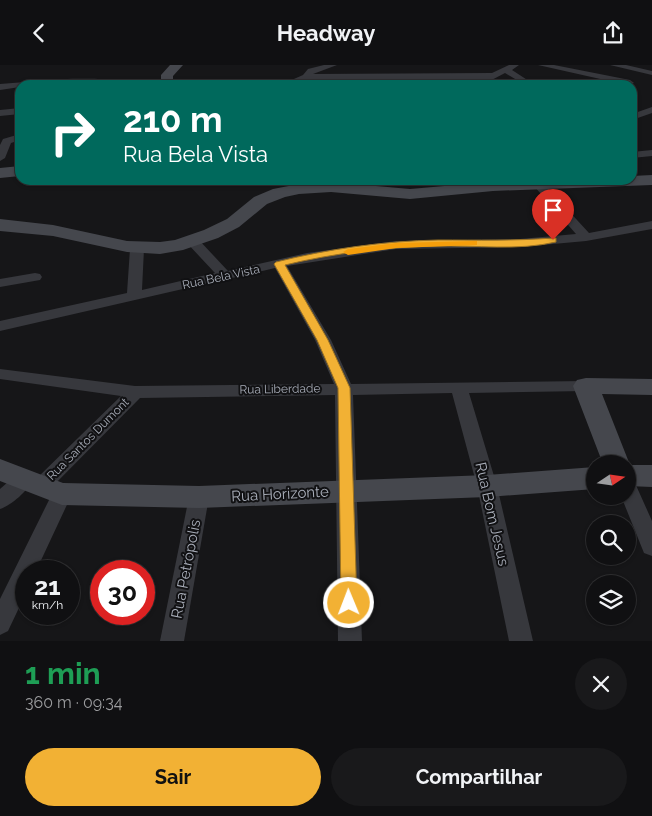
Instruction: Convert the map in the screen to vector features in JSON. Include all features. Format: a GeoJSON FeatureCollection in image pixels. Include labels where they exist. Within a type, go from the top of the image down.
{"type":"FeatureCollection","features":[{"type":"Feature","properties":{"kind":"main road"},"geometry":{"type":"LineString","coordinates":[[167,80],[168,75],[177,65]]}},
{"type":"Feature","properties":{"kind":"main road"},"geometry":{"type":"LineString","coordinates":[[0,173],[15,172]]}},
{"type":"Feature","properties":{"kind":"main road"},"geometry":{"type":"LineString","coordinates":[[637,180],[652,180]]}},
{"type":"Feature","properties":{"kind":"main road"},"geometry":{"type":"LineString","coordinates":[[0,225],[58,231],[113,246],[137,249],[169,247],[193,242],[237,220],[254,205],[303,185]]}},
{"type":"Feature","properties":{"kind":"main road"},"geometry":{"type":"LineString","coordinates":[[313,185],[382,194],[413,194],[469,187],[510,185]]}},
{"type":"Feature","properties":{"kind":"main road"},"geometry":{"type":"LineString","coordinates":[[586,386],[613,455]]}},
{"type":"Feature","properties":{"kind":"main road","name":"Rua Liberdade"},"geometry":{"type":"LineString","coordinates":[[586,386],[652,387]]}},
{"type":"Feature","properties":{"kind":"main road"},"geometry":{"type":"LineString","coordinates":[[636,476],[652,476]]}},
{"type":"Feature","properties":{"kind":"main road","name":"Rua Horizonte"},"geometry":{"type":"LineString","coordinates":[[32,482],[199,497],[487,486],[586,479]]}},
{"type":"Feature","properties":{"kind":"street"},"geometry":{"type":"LineString","coordinates":[[306,77],[311,71],[333,65]]}},
{"type":"Feature","properties":{"kind":"street"},"geometry":{"type":"LineString","coordinates":[[487,80],[515,65]]}},
{"type":"Feature","properties":{"kind":"street"},"geometry":{"type":"LineString","coordinates":[[542,65],[611,80]]}},
{"type":"Feature","properties":{"kind":"street"},"geometry":{"type":"LineString","coordinates":[[614,65],[652,73]]}},
{"type":"Feature","properties":{"kind":"street"},"geometry":{"type":"LineString","coordinates":[[395,80],[420,68]]}},
{"type":"Feature","properties":{"kind":"street"},"geometry":{"type":"LineString","coordinates":[[506,70],[523,80]]}},
{"type":"Feature","properties":{"kind":"street"},"geometry":{"type":"LineString","coordinates":[[637,80],[652,73]]}},
{"type":"Feature","properties":{"kind":"street"},"geometry":{"type":"LineString","coordinates":[[299,80],[306,77],[495,76]]}},
{"type":"Feature","properties":{"kind":"street"},"geometry":{"type":"LineString","coordinates":[[0,87],[15,85]]}},
{"type":"Feature","properties":{"kind":"street"},"geometry":{"type":"LineString","coordinates":[[637,115],[652,110]]}},
{"type":"Feature","properties":{"kind":"street"},"geometry":{"type":"LineString","coordinates":[[0,113],[15,112]]}},
{"type":"Feature","properties":{"kind":"street"},"geometry":{"type":"LineString","coordinates":[[2,155],[7,141],[15,139]]}},
{"type":"Feature","properties":{"kind":"street"},"geometry":{"type":"LineString","coordinates":[[2,155],[15,151]]}},
{"type":"Feature","properties":{"kind":"street"},"geometry":{"type":"LineString","coordinates":[[637,154],[652,153]]}},
{"type":"Feature","properties":{"kind":"street"},"geometry":{"type":"LineString","coordinates":[[551,185],[586,237]]}},
{"type":"Feature","properties":{"kind":"street","name":"Rua Bela Vista"},"geometry":{"type":"LineString","coordinates":[[0,326],[134,295],[226,277],[306,257],[396,245],[520,243],[586,237],[652,225]]}},
{"type":"Feature","properties":{"kind":"street"},"geometry":{"type":"LineString","coordinates":[[193,242],[226,277]]}},
{"type":"Feature","properties":{"kind":"street"},"geometry":{"type":"LineString","coordinates":[[134,295],[137,249]]}},
{"type":"Feature","properties":{"kind":"street"},"geometry":{"type":"LineString","coordinates":[[279,264],[323,340],[344,388],[350,641]]}},
{"type":"Feature","properties":{"kind":"street"},"geometry":{"type":"LineString","coordinates":[[0,283],[35,277]]}},
{"type":"Feature","properties":{"kind":"street","name":"Rua Liberdade"},"geometry":{"type":"LineString","coordinates":[[1,375],[135,392],[586,386]]}},
{"type":"Feature","properties":{"kind":"street","name":"Rua Bom Jesus"},"geometry":{"type":"LineString","coordinates":[[459,388],[487,486],[521,641]]}},
{"type":"Feature","properties":{"kind":"street","name":"Rua Santos Dumont"},"geometry":{"type":"LineString","coordinates":[[0,624],[32,482],[135,392]]}},
{"type":"Feature","properties":{"kind":"street"},"geometry":{"type":"LineString","coordinates":[[0,501],[32,482]]}},
{"type":"Feature","properties":{"kind":"street","name":"Rua Petrópolis"},"geometry":{"type":"LineString","coordinates":[[172,641],[199,497]]}},
{"type":"Feature","properties":{"kind":"street"},"geometry":{"type":"LineString","coordinates":[[635,505],[652,547]]}},
{"type":"Feature","properties":{"kind":"slow traffic"},"geometry":{"type":"LineString","coordinates":[[348,252],[396,245],[474,243]]}},
{"type":"Feature","properties":{"kind":"route"},"geometry":{"type":"LineString","coordinates":[[349,603],[344,388],[323,340],[279,264],[306,257],[396,245],[520,243],[553,240]]}}]}
